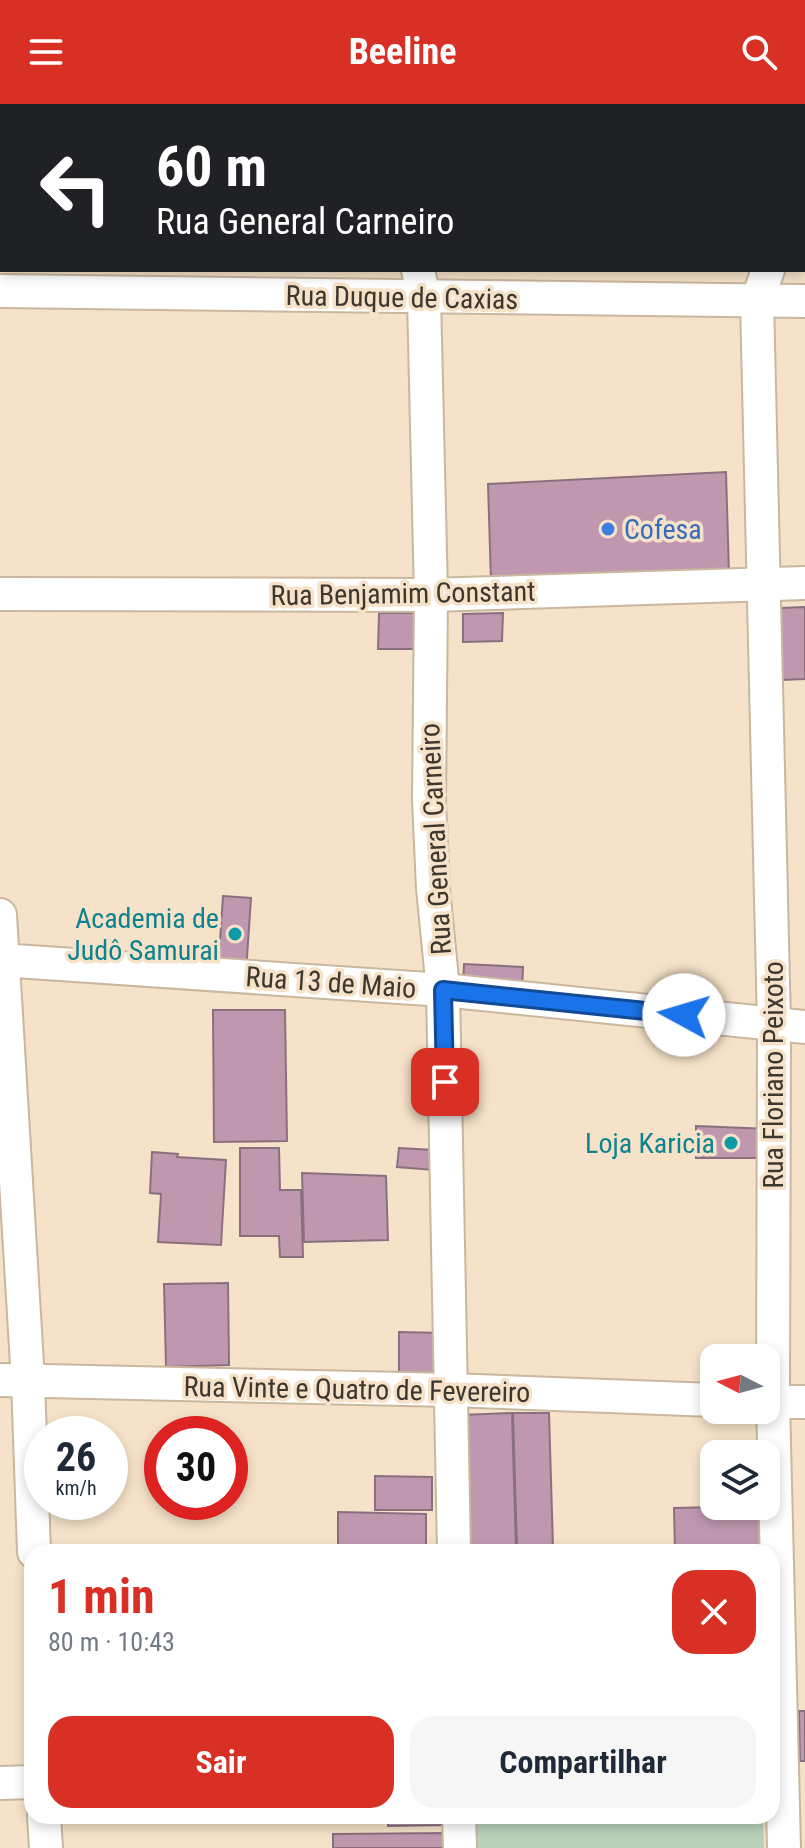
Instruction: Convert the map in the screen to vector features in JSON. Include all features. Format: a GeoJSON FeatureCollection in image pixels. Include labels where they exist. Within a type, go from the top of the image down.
{"type":"FeatureCollection","features":[{"type":"Feature","properties":{"kind":"street"},"geometry":{"type":"LineString","coordinates":[[757,301],[767,272]]}},
{"type":"Feature","properties":{"kind":"street","name":"Rua Duque de Caxias"},"geometry":{"type":"LineString","coordinates":[[0,291],[421,284],[805,301]]}},
{"type":"Feature","properties":{"kind":"street","name":"Rua General Carneiro"},"geometry":{"type":"LineString","coordinates":[[421,284],[431,595],[429,800],[433,888],[443,990],[454,1544]]}},
{"type":"Feature","properties":{"kind":"street","name":"Rua Floriano Peixoto"},"geometry":{"type":"LineString","coordinates":[[757,301],[765,584],[790,1026],[772,1344]]}},
{"type":"Feature","properties":{"kind":"street","name":"Rua Benjamim Constant"},"geometry":{"type":"LineString","coordinates":[[0,594],[431,595],[805,583]]}},
{"type":"Feature","properties":{"kind":"street"},"geometry":{"type":"LineString","coordinates":[[0,915],[14,1381],[33,1544]]}},
{"type":"Feature","properties":{"kind":"street","name":"Rua 13 de Maio"},"geometry":{"type":"LineString","coordinates":[[1,960],[443,990],[790,1026]]}},
{"type":"Feature","properties":{"kind":"street","name":"Rua Vinte e Quatro de Fevereiro"},"geometry":{"type":"LineString","coordinates":[[14,1381],[451,1390],[700,1399]]}},
{"type":"Feature","properties":{"kind":"street"},"geometry":{"type":"LineString","coordinates":[[780,1402],[805,1402]]}},
{"type":"Feature","properties":{"kind":"street","name":"Rua Floriano Peixoto"},"geometry":{"type":"LineString","coordinates":[[770,1424],[775,1544]]}},
{"type":"Feature","properties":{"kind":"street","name":"Rua Floriano Peixoto"},"geometry":{"type":"LineString","coordinates":[[780,1645],[786,1778],[784,1848]]}},
{"type":"Feature","properties":{"kind":"street"},"geometry":{"type":"LineString","coordinates":[[0,1783],[24,1782]]}},
{"type":"Feature","properties":{"kind":"street"},"geometry":{"type":"LineString","coordinates":[[44,1824],[46,1848]]}},
{"type":"Feature","properties":{"kind":"street"},"geometry":{"type":"LineString","coordinates":[[459,1824],[460,1848]]}},
{"type":"Feature","properties":{"kind":"green space"},"geometry":{"type":"Polygon","coordinates":[[[476,1824],[763,1824],[764,1848],[477,1848],[476,1824]]]}},
{"type":"Feature","properties":{"kind":"building","name":"Cofesa"},"geometry":{"type":"Polygon","coordinates":[[[726,472],[729,574],[491,581],[488,484],[726,472]]]}},
{"type":"Feature","properties":{"kind":"building"},"geometry":{"type":"Polygon","coordinates":[[[805,607],[805,679],[782,680],[780,608],[805,607]]]}},
{"type":"Feature","properties":{"kind":"building"},"geometry":{"type":"Polygon","coordinates":[[[379,613],[421,613],[420,649],[378,649],[379,613]]]}},
{"type":"Feature","properties":{"kind":"building"},"geometry":{"type":"Polygon","coordinates":[[[503,613],[502,641],[463,642],[463,614],[503,613]]]}},
{"type":"Feature","properties":{"kind":"building","name":"Academia de Judô Samurai"},"geometry":{"type":"Polygon","coordinates":[[[223,896],[251,898],[246,972],[218,970],[223,896]]]}},
{"type":"Feature","properties":{"kind":"building"},"geometry":{"type":"Polygon","coordinates":[[[464,964],[523,967],[522,991],[463,986],[464,964]]]}},
{"type":"Feature","properties":{"kind":"building"},"geometry":{"type":"Polygon","coordinates":[[[213,1010],[285,1010],[287,1141],[214,1142],[213,1010]]]}},
{"type":"Feature","properties":{"kind":"building","name":"Loja Karicia"},"geometry":{"type":"Polygon","coordinates":[[[696,1126],[767,1129],[767,1158],[696,1158],[696,1126]]]}},
{"type":"Feature","properties":{"kind":"building"},"geometry":{"type":"Polygon","coordinates":[[[240,1148],[279,1148],[280,1190],[301,1190],[303,1257],[280,1257],[279,1236],[240,1236],[240,1148]]]}},
{"type":"Feature","properties":{"kind":"building"},"geometry":{"type":"Polygon","coordinates":[[[399,1148],[434,1150],[434,1170],[397,1167],[399,1148]]]}},
{"type":"Feature","properties":{"kind":"building"},"geometry":{"type":"Polygon","coordinates":[[[152,1152],[226,1160],[221,1245],[158,1242],[161,1194],[150,1193],[152,1152]]]}},
{"type":"Feature","properties":{"kind":"building"},"geometry":{"type":"Polygon","coordinates":[[[302,1173],[386,1176],[388,1240],[304,1242],[302,1173]]]}},
{"type":"Feature","properties":{"kind":"building"},"geometry":{"type":"Polygon","coordinates":[[[228,1283],[229,1365],[166,1367],[164,1284],[228,1283]]]}},
{"type":"Feature","properties":{"kind":"building"},"geometry":{"type":"Polygon","coordinates":[[[399,1332],[444,1333],[444,1374],[399,1373],[399,1332]]]}},
{"type":"Feature","properties":{"kind":"building"},"geometry":{"type":"Polygon","coordinates":[[[512,1413],[516,1544],[466,1544],[462,1415],[512,1413]]]}},
{"type":"Feature","properties":{"kind":"building"},"geometry":{"type":"Polygon","coordinates":[[[513,1413],[549,1413],[553,1544],[517,1544],[513,1413]]]}},
{"type":"Feature","properties":{"kind":"building"},"geometry":{"type":"Polygon","coordinates":[[[375,1476],[432,1477],[432,1510],[375,1510],[375,1476]]]}},
{"type":"Feature","properties":{"kind":"building"},"geometry":{"type":"Polygon","coordinates":[[[700,1507],[700,1520],[760,1520],[761,1544],[675,1544],[674,1508],[700,1507]]]}},
{"type":"Feature","properties":{"kind":"building"},"geometry":{"type":"Polygon","coordinates":[[[338,1512],[426,1514],[426,1544],[338,1544],[338,1512]]]}},
{"type":"Feature","properties":{"kind":"building"},"geometry":{"type":"Polygon","coordinates":[[[799,1711],[805,1711],[805,1761],[800,1761],[799,1711]]]}},
{"type":"Feature","properties":{"kind":"building"},"geometry":{"type":"Polygon","coordinates":[[[388,1824],[447,1824],[447,1825],[388,1824]]]}},
{"type":"Feature","properties":{"kind":"building"},"geometry":{"type":"Polygon","coordinates":[[[449,1833],[449,1848],[333,1848],[333,1834],[449,1833]]]}},
{"type":"Feature","properties":{"kind":"place","name":"Cofesa"},"geometry":{"type":"Point","coordinates":[608,529]}},
{"type":"Feature","properties":{"kind":"place","name":"Academia de Judô Samurai"},"geometry":{"type":"Point","coordinates":[235,934]}},
{"type":"Feature","properties":{"kind":"place","name":"Loja Karicia"},"geometry":{"type":"Point","coordinates":[731,1143]}},
{"type":"Feature","properties":{"kind":"route"},"geometry":{"type":"LineString","coordinates":[[445,1082],[443,990],[684,1015]]}}]}
